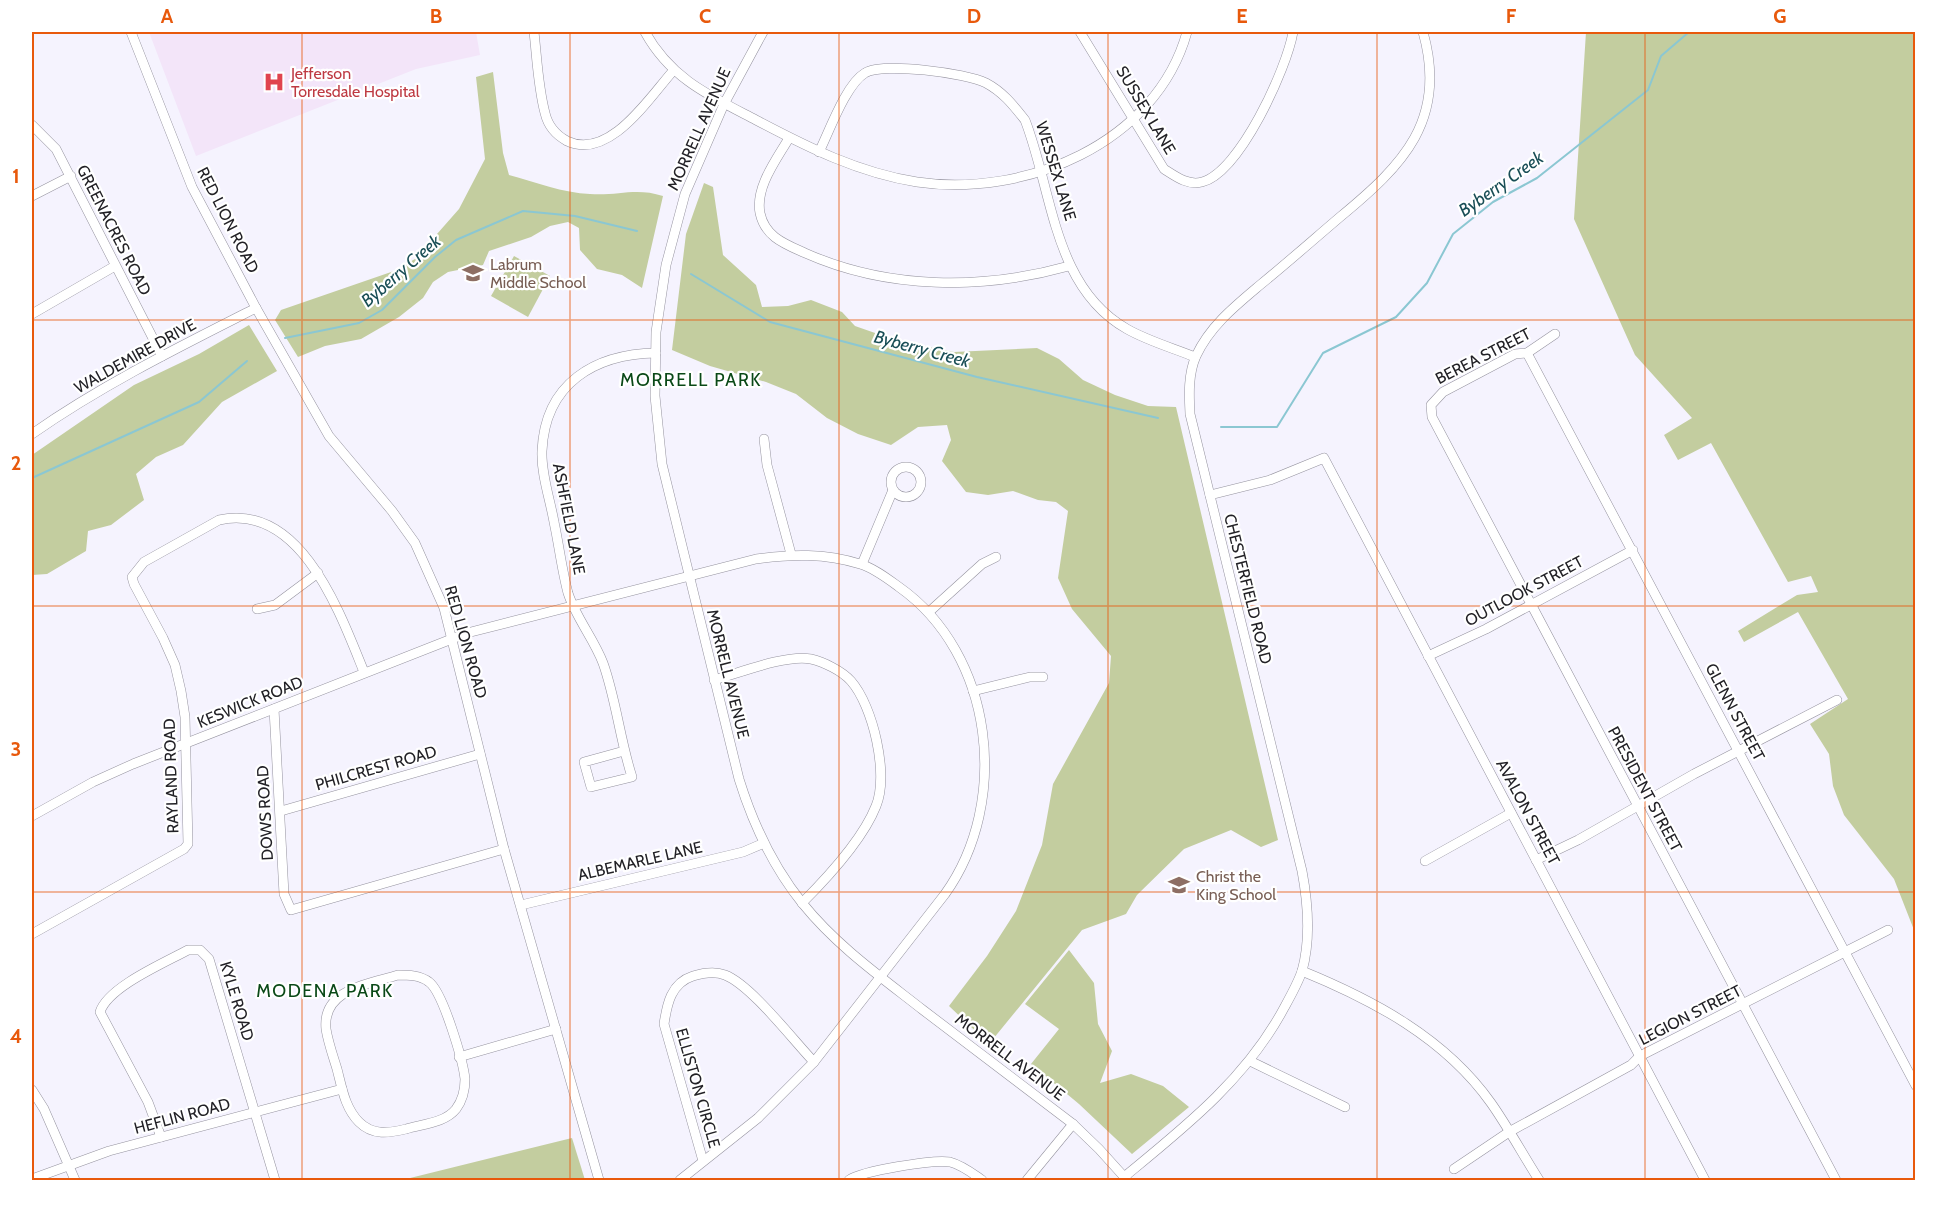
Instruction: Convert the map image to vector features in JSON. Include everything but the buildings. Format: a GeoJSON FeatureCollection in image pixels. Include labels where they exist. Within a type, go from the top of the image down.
{"type":"FeatureCollection","features":[{"type":"Feature","properties":{"kind":"street","name":"RED LION ROAD"},"geometry":{"type":"LineString","coordinates":[[131,32],[192,187],[256,308],[329,436],[392,511],[415,543],[444,608],[504,849],[600,1180]]}},
{"type":"Feature","properties":{"kind":"street"},"geometry":{"type":"LineString","coordinates":[[534,32],[545,113],[550,127],[561,138],[574,144],[601,143],[614,136],[673,71]]}},
{"type":"Feature","properties":{"kind":"street"},"geometry":{"type":"LineString","coordinates":[[645,32],[673,71],[685,81],[789,138],[881,175],[917,182],[952,185],[990,183],[1041,171],[1060,165],[1100,145],[1133,118],[1159,87],[1188,32]]}},
{"type":"Feature","properties":{"kind":"street","name":"MORRELL AVENUE"},"geometry":{"type":"LineString","coordinates":[[763,32],[724,104],[691,176],[677,219],[663,283],[656,353],[655,396],[662,464],[739,778],[764,843],[802,903],[844,947],[1073,1124],[1125,1179]]}},
{"type":"Feature","properties":{"kind":"street","name":"SUSSEX LANE"},"geometry":{"type":"LineString","coordinates":[[1080,32],[1164,169],[1182,181],[1200,183],[1217,175],[1251,132],[1269,98],[1293,32]]}},
{"type":"Feature","properties":{"kind":"street","name":"CHESTERFIELD ROAD"},"geometry":{"type":"LineString","coordinates":[[1125,1179],[1180,1131],[1250,1061],[1275,1025],[1302,971],[1308,903],[1190,414],[1189,394],[1195,357],[1219,320],[1377,186],[1404,158],[1421,125],[1429,94],[1428,48],[1423,32]]}},
{"type":"Feature","properties":{"kind":"street","name":"WESSEX LANE"},"geometry":{"type":"LineString","coordinates":[[819,152],[853,84],[863,74],[876,68],[968,76],[997,89],[1025,120],[1069,266],[1082,288],[1110,318],[1141,336],[1195,357]]}},
{"type":"Feature","properties":{"kind":"street","name":"GREENACRES ROAD"},"geometry":{"type":"LineString","coordinates":[[32,125],[56,149],[162,356]]}},
{"type":"Feature","properties":{"kind":"street"},"geometry":{"type":"LineString","coordinates":[[789,138],[767,177],[760,202],[760,212],[765,227],[779,242],[836,265],[884,277],[946,283],[1003,280],[1069,266]]}},
{"type":"Feature","properties":{"kind":"street"},"geometry":{"type":"LineString","coordinates":[[32,196],[70,176]]}},
{"type":"Feature","properties":{"kind":"street"},"geometry":{"type":"LineString","coordinates":[[32,314],[116,266]]}},
{"type":"Feature","properties":{"kind":"street","name":"WALDEMIRE DRIVE"},"geometry":{"type":"LineString","coordinates":[[32,434],[58,416],[162,356],[256,308]]}},
{"type":"Feature","properties":{"kind":"street","name":"BEREA STREET"},"geometry":{"type":"LineString","coordinates":[[1430,410],[1436,398],[1450,387],[1515,354],[1527,353],[1555,334]]}},
{"type":"Feature","properties":{"kind":"street","name":"ASHFIELD LANE"},"geometry":{"type":"LineString","coordinates":[[624,751],[584,762],[591,787],[632,777],[603,663],[568,594],[542,461],[546,425],[563,392],[586,370],[602,361],[627,354],[656,353]]}},
{"type":"Feature","properties":{"kind":"street","name":"GLENN STREET"},"geometry":{"type":"LineString","coordinates":[[1527,353],[1916,1086]]}},
{"type":"Feature","properties":{"kind":"street","name":"PRESIDENT STREET"},"geometry":{"type":"LineString","coordinates":[[1430,410],[1530,604],[1836,1180]]}},
{"type":"Feature","properties":{"kind":"street"},"geometry":{"type":"LineString","coordinates":[[764,439],[767,465],[791,554]]}},
{"type":"Feature","properties":{"kind":"street","name":"AVALON STREET"},"geometry":{"type":"LineString","coordinates":[[1210,495],[1270,480],[1324,458],[1705,1180]]}},
{"type":"Feature","properties":{"kind":"street"},"geometry":{"type":"LineString","coordinates":[[862,564],[893,489]]}},
{"type":"Feature","properties":{"kind":"street","name":"RAYLAND ROAD"},"geometry":{"type":"LineString","coordinates":[[32,934],[184,849],[188,844],[186,744],[182,691],[175,665],[134,584],[133,575],[144,562],[209,524],[228,518],[260,522],[278,531],[318,573]]}},
{"type":"Feature","properties":{"kind":"street","name":"OUTLOOK STREET"},"geometry":{"type":"LineString","coordinates":[[1428,656],[1486,629],[1633,550]]}},
{"type":"Feature","properties":{"kind":"street","name":"KESWICK ROAD"},"geometry":{"type":"LineString","coordinates":[[32,816],[93,782],[451,639],[756,559],[791,554],[826,556],[862,564],[888,579],[930,611],[954,648],[973,691],[987,757],[981,813],[972,846],[960,873],[814,1062],[758,1118],[680,1180]]}},
{"type":"Feature","properties":{"kind":"street"},"geometry":{"type":"LineString","coordinates":[[930,611],[982,564],[996,557]]}},
{"type":"Feature","properties":{"kind":"street"},"geometry":{"type":"LineString","coordinates":[[256,609],[275,605],[318,573],[344,618],[364,672]]}},
{"type":"Feature","properties":{"kind":"street"},"geometry":{"type":"LineString","coordinates":[[714,680],[794,659],[811,659],[850,679],[863,697],[881,760],[878,803],[866,826],[820,885],[802,903]]}},
{"type":"Feature","properties":{"kind":"street"},"geometry":{"type":"LineString","coordinates":[[973,691],[1030,677],[1043,677]]}},
{"type":"Feature","properties":{"kind":"street"},"geometry":{"type":"LineString","coordinates":[[1536,860],[1837,700]]}},
{"type":"Feature","properties":{"kind":"street","name":"DOWS ROAD"},"geometry":{"type":"LineString","coordinates":[[274,709],[284,894],[291,910],[504,849]]}},
{"type":"Feature","properties":{"kind":"street","name":"PHILCREST ROAD"},"geometry":{"type":"LineString","coordinates":[[281,811],[480,754]]}},
{"type":"Feature","properties":{"kind":"street"},"geometry":{"type":"LineString","coordinates":[[1425,861],[1511,813]]}},
{"type":"Feature","properties":{"kind":"street","name":"ALBEMARLE LANE"},"geometry":{"type":"LineString","coordinates":[[521,905],[743,852],[764,843]]}},
{"type":"Feature","properties":{"kind":"street","name":"LEGION STREET"},"geometry":{"type":"LineString","coordinates":[[1454,1169],[1509,1132],[1631,1065],[1640,1056],[1844,950],[1888,930]]}},
{"type":"Feature","properties":{"kind":"street","name":"KYLE ROAD"},"geometry":{"type":"LineString","coordinates":[[161,1137],[148,1102],[100,1012],[105,1000],[117,990],[188,950],[200,950],[209,959],[275,1180]]}},
{"type":"Feature","properties":{"kind":"street"},"geometry":{"type":"LineString","coordinates":[[1302,971],[1367,999],[1424,1036],[1470,1077],[1491,1102],[1539,1180]]}},
{"type":"Feature","properties":{"kind":"street","name":"ELLISTON CIRCLE"},"geometry":{"type":"LineString","coordinates":[[703,1161],[664,1024],[667,1002],[676,986],[689,977],[706,972],[724,974],[741,985],[814,1062]]}},
{"type":"Feature","properties":{"kind":"street"},"geometry":{"type":"LineString","coordinates":[[398,975],[412,975],[429,982],[440,996],[459,1058],[465,1079],[463,1096],[455,1110],[444,1118],[399,1131],[376,1132],[362,1126],[350,1113],[326,1030],[326,1014],[335,1000],[348,990],[398,975]]}},
{"type":"Feature","properties":{"kind":"street"},"geometry":{"type":"LineString","coordinates":[[459,1058],[556,1029]]}},
{"type":"Feature","properties":{"kind":"street"},"geometry":{"type":"LineString","coordinates":[[1250,1061],[1345,1107]]}},
{"type":"Feature","properties":{"kind":"street","name":"HEFLIN ROAD"},"geometry":{"type":"LineString","coordinates":[[32,1179],[70,1164],[161,1137],[342,1089]]}},
{"type":"Feature","properties":{"kind":"street"},"geometry":{"type":"LineString","coordinates":[[32,1090],[44,1109],[70,1164],[75,1180]]}},
{"type":"Feature","properties":{"kind":"street"},"geometry":{"type":"LineString","coordinates":[[1027,1180],[1073,1124]]}},
{"type":"Feature","properties":{"kind":"street"},"geometry":{"type":"LineString","coordinates":[[850,1180],[864,1173],[949,1162],[982,1180]]}},
{"type":"Feature","properties":{"kind":"shaded area","name":"Jefferson Torresdale Hospital"},"geometry":{"type":"Polygon","coordinates":[[[149,32],[476,32],[480,55],[416,69],[196,156],[149,32]]]}},
{"type":"Feature","properties":{"kind":"green space"},"geometry":{"type":"Polygon","coordinates":[[[1586,32],[1915,32],[1915,947],[1914,930],[1894,879],[1844,815],[1833,786],[1829,754],[1810,724],[1848,699],[1798,612],[1744,642],[1738,631],[1797,595],[1818,592],[1811,576],[1788,582],[1711,443],[1678,460],[1664,435],[1692,418],[1635,355],[1574,219],[1586,32]]]}},
{"type":"Feature","properties":{"kind":"green space"},"geometry":{"type":"Polygon","coordinates":[[[493,72],[503,153],[509,175],[580,193],[644,192],[663,196],[642,288],[622,275],[597,269],[580,250],[579,228],[568,222],[550,226],[531,237],[489,251],[483,265],[448,272],[433,282],[423,298],[399,317],[361,339],[325,346],[298,357],[275,320],[281,310],[394,271],[415,259],[459,209],[485,159],[476,77],[493,72]]]}},
{"type":"Feature","properties":{"kind":"green space"},"geometry":{"type":"Polygon","coordinates":[[[704,183],[713,187],[723,255],[756,285],[762,307],[788,306],[811,300],[842,312],[855,326],[898,341],[954,352],[1037,348],[1059,359],[1083,380],[1115,395],[1148,406],[1176,407],[1278,840],[1261,847],[1231,830],[1184,849],[1137,895],[1126,914],[1082,930],[989,1044],[949,1006],[987,956],[1016,911],[1042,845],[1053,784],[1109,683],[1111,656],[1072,609],[1058,578],[1068,511],[1056,502],[1038,500],[1013,491],[988,495],[966,492],[942,461],[951,440],[947,425],[918,427],[891,445],[858,434],[827,418],[796,394],[766,382],[710,366],[672,350],[686,234],[704,183]]]}},
{"type":"Feature","properties":{"kind":"green space"},"geometry":{"type":"Polygon","coordinates":[[[514,256],[550,276],[528,317],[491,296],[514,256]]]}},
{"type":"Feature","properties":{"kind":"green space"},"geometry":{"type":"Polygon","coordinates":[[[249,325],[277,371],[222,402],[183,445],[156,457],[136,474],[144,500],[111,525],[88,531],[86,551],[47,574],[32,575],[32,455],[134,385],[199,354],[249,325]]]}},
{"type":"Feature","properties":{"kind":"green space"},"geometry":{"type":"Polygon","coordinates":[[[1069,950],[1094,983],[1098,1024],[1112,1051],[1100,1083],[1131,1074],[1163,1086],[1189,1107],[1132,1154],[1079,1104],[1031,1064],[1059,1029],[1025,1004],[1069,950]]]}},
{"type":"Feature","properties":{"kind":"green space"},"geometry":{"type":"Polygon","coordinates":[[[572,1138],[585,1180],[402,1180],[572,1138]]]}},
{"type":"Feature","properties":{"kind":"waterway","name":"Byberry Creek"},"geometry":{"type":"LineString","coordinates":[[1221,427],[1277,427],[1323,353],[1396,317],[1427,283],[1453,234],[1493,202],[1537,178],[1648,90],[1661,56],[1689,32]]}},
{"type":"Feature","properties":{"kind":"waterway","name":"Byberry Creek"},"geometry":{"type":"LineString","coordinates":[[285,338],[359,323],[382,310],[435,257],[456,240],[523,211],[575,216],[637,231]]}},
{"type":"Feature","properties":{"kind":"waterway","name":"Byberry Creek"},"geometry":{"type":"LineString","coordinates":[[691,274],[770,322],[977,377],[1158,418]]}},
{"type":"Feature","properties":{"kind":"waterway","name":"Byberry Creek"},"geometry":{"type":"LineString","coordinates":[[32,478],[199,402],[247,361]]}},
{"type":"Feature","properties":{"kind":"place","name":"Jefferson Torresdale Hospital"},"geometry":{"type":"Point","coordinates":[274,82]}},
{"type":"Feature","properties":{"kind":"place","name":"Labrum Middle School"},"geometry":{"type":"Point","coordinates":[473,273]}},
{"type":"Feature","properties":{"kind":"place","name":"Christ the King School"},"geometry":{"type":"Point","coordinates":[1179,885]}},
{"type":"Feature","properties":{"kind":"district","name":"MORRELL PARK"},"geometry":{"type":"Point","coordinates":[691,380]}},
{"type":"Feature","properties":{"kind":"district","name":"MODENA PARK"},"geometry":{"type":"Point","coordinates":[325,991]}}]}
